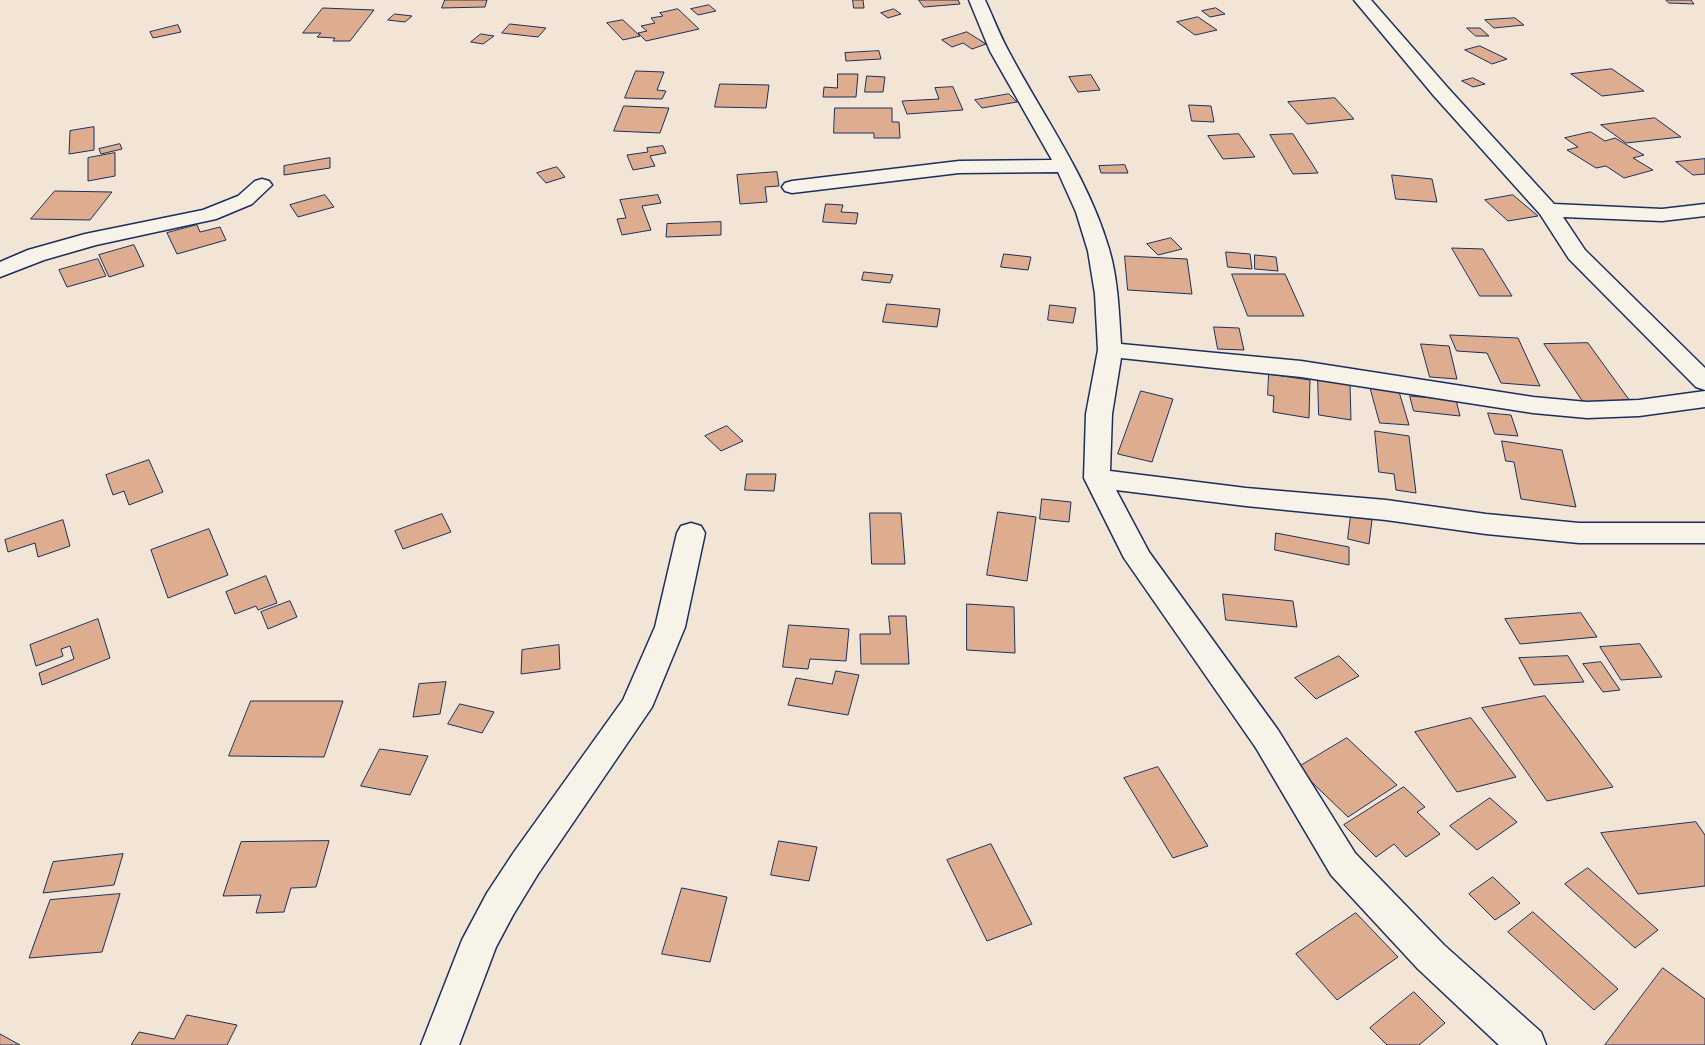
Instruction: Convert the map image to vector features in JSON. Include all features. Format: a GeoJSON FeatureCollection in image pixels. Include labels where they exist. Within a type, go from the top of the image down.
{"type":"FeatureCollection","features":[{"type":"Feature","properties":{"kind":"street"},"geometry":{"type":"LineString","coordinates":[[977,0],[1000,51],[1065,166],[1086,212],[1099,251],[1106,294],[1110,350],[1099,414],[1097,478],[1138,558],[1267,739],[1343,864],[1431,957],[1527,1045]]}},
{"type":"Feature","properties":{"kind":"street"},"geometry":{"type":"LineString","coordinates":[[1362,0],[1441,92],[1548,210],[1577,254],[1705,382]]}},
{"type":"Feature","properties":{"kind":"street"},"geometry":{"type":"LineString","coordinates":[[792,187],[959,167],[1065,166]]}},
{"type":"Feature","properties":{"kind":"street"},"geometry":{"type":"LineString","coordinates":[[0,270],[36,255],[93,238],[209,215],[245,200],[262,185]]}},
{"type":"Feature","properties":{"kind":"street"},"geometry":{"type":"LineString","coordinates":[[1548,210],[1662,215],[1705,210]]}},
{"type":"Feature","properties":{"kind":"street"},"geometry":{"type":"LineString","coordinates":[[1110,350],[1301,369],[1524,403],[1587,410],[1639,408],[1705,399]]}},
{"type":"Feature","properties":{"kind":"street"},"geometry":{"type":"LineString","coordinates":[[1097,478],[1246,497],[1386,510],[1486,524],[1579,533],[1705,533]]}},
{"type":"Feature","properties":{"kind":"street"},"geometry":{"type":"LineString","coordinates":[[440,1045],[480,940],[500,904],[526,863],[636,706],[670,627],[691,533]]}},
{"type":"Feature","properties":{"kind":"building"},"geometry":{"type":"Polygon","coordinates":[[[445,0],[487,0],[485,7],[442,8],[445,0]]]}},
{"type":"Feature","properties":{"kind":"building"},"geometry":{"type":"Polygon","coordinates":[[[853,0],[863,0],[864,8],[854,8],[853,0]]]}},
{"type":"Feature","properties":{"kind":"building"},"geometry":{"type":"Polygon","coordinates":[[[919,0],[958,0],[960,4],[924,7],[919,0]]]}},
{"type":"Feature","properties":{"kind":"building"},"geometry":{"type":"Polygon","coordinates":[[[1666,0],[1691,0],[1694,4],[1669,3],[1666,0]]]}},
{"type":"Feature","properties":{"kind":"building"},"geometry":{"type":"Polygon","coordinates":[[[709,5],[716,11],[698,15],[691,9],[709,5]]]}},
{"type":"Feature","properties":{"kind":"building"},"geometry":{"type":"Polygon","coordinates":[[[323,8],[374,10],[350,41],[333,41],[335,38],[317,37],[321,33],[303,33],[323,8]]]}},
{"type":"Feature","properties":{"kind":"building"},"geometry":{"type":"Polygon","coordinates":[[[1216,8],[1225,14],[1210,17],[1202,11],[1216,8]]]}},
{"type":"Feature","properties":{"kind":"building"},"geometry":{"type":"Polygon","coordinates":[[[678,9],[699,29],[646,41],[638,33],[647,31],[641,26],[655,23],[651,18],[663,16],[660,13],[678,9]]]}},
{"type":"Feature","properties":{"kind":"building"},"geometry":{"type":"Polygon","coordinates":[[[894,9],[901,14],[888,18],[881,13],[894,9]]]}},
{"type":"Feature","properties":{"kind":"building"},"geometry":{"type":"Polygon","coordinates":[[[395,14],[412,16],[405,22],[388,20],[395,14]]]}},
{"type":"Feature","properties":{"kind":"building"},"geometry":{"type":"Polygon","coordinates":[[[1198,17],[1217,30],[1195,35],[1177,22],[1198,17]]]}},
{"type":"Feature","properties":{"kind":"building"},"geometry":{"type":"Polygon","coordinates":[[[1515,18],[1524,25],[1494,28],[1485,20],[1515,18]]]}},
{"type":"Feature","properties":{"kind":"building"},"geometry":{"type":"Polygon","coordinates":[[[623,20],[640,36],[623,40],[607,23],[623,20]]]}},
{"type":"Feature","properties":{"kind":"building"},"geometry":{"type":"Polygon","coordinates":[[[510,24],[546,28],[538,37],[502,33],[510,24]]]}},
{"type":"Feature","properties":{"kind":"building"},"geometry":{"type":"Polygon","coordinates":[[[178,25],[181,32],[153,38],[150,32],[178,25]]]}},
{"type":"Feature","properties":{"kind":"building"},"geometry":{"type":"Polygon","coordinates":[[[1467,28],[1480,28],[1489,36],[1476,36],[1467,28]]]}},
{"type":"Feature","properties":{"kind":"building"},"geometry":{"type":"Polygon","coordinates":[[[967,32],[986,44],[972,49],[963,43],[952,47],[942,40],[967,32]]]}},
{"type":"Feature","properties":{"kind":"building"},"geometry":{"type":"Polygon","coordinates":[[[481,34],[494,36],[483,44],[471,42],[481,34]]]}},
{"type":"Feature","properties":{"kind":"building"},"geometry":{"type":"Polygon","coordinates":[[[1480,46],[1507,59],[1492,64],[1465,50],[1480,46]]]}},
{"type":"Feature","properties":{"kind":"building"},"geometry":{"type":"Polygon","coordinates":[[[879,51],[881,59],[846,61],[845,53],[879,51]]]}},
{"type":"Feature","properties":{"kind":"building"},"geometry":{"type":"Polygon","coordinates":[[[1612,69],[1644,91],[1602,96],[1571,74],[1612,69]]]}},
{"type":"Feature","properties":{"kind":"building"},"geometry":{"type":"Polygon","coordinates":[[[636,71],[664,72],[657,90],[666,91],[662,99],[625,98],[636,71]]]}},
{"type":"Feature","properties":{"kind":"building"},"geometry":{"type":"Polygon","coordinates":[[[838,74],[858,74],[856,97],[823,97],[824,87],[837,88],[838,74]]]}},
{"type":"Feature","properties":{"kind":"building"},"geometry":{"type":"Polygon","coordinates":[[[1091,75],[1100,90],[1078,92],[1069,77],[1091,75]]]}},
{"type":"Feature","properties":{"kind":"building"},"geometry":{"type":"Polygon","coordinates":[[[867,76],[885,77],[883,92],[865,92],[867,76]]]}},
{"type":"Feature","properties":{"kind":"building"},"geometry":{"type":"Polygon","coordinates":[[[1473,78],[1485,84],[1473,87],[1462,81],[1473,78]]]}},
{"type":"Feature","properties":{"kind":"building"},"geometry":{"type":"Polygon","coordinates":[[[720,84],[769,85],[766,108],[715,107],[720,84]]]}},
{"type":"Feature","properties":{"kind":"building"},"geometry":{"type":"Polygon","coordinates":[[[953,87],[963,110],[907,114],[902,101],[939,99],[935,88],[953,87]]]}},
{"type":"Feature","properties":{"kind":"building"},"geometry":{"type":"Polygon","coordinates":[[[1009,94],[1017,102],[982,108],[975,100],[1009,94]]]}},
{"type":"Feature","properties":{"kind":"building"},"geometry":{"type":"Polygon","coordinates":[[[1335,98],[1354,119],[1307,124],[1288,102],[1335,98]]]}},
{"type":"Feature","properties":{"kind":"building"},"geometry":{"type":"Polygon","coordinates":[[[1189,105],[1211,106],[1214,122],[1192,121],[1189,105]]]}},
{"type":"Feature","properties":{"kind":"building"},"geometry":{"type":"Polygon","coordinates":[[[624,106],[669,108],[660,133],[614,131],[624,106]]]}},
{"type":"Feature","properties":{"kind":"building"},"geometry":{"type":"Polygon","coordinates":[[[835,108],[892,108],[892,122],[899,122],[900,138],[874,138],[874,133],[834,133],[835,108]]]}},
{"type":"Feature","properties":{"kind":"building"},"geometry":{"type":"Polygon","coordinates":[[[1655,118],[1681,137],[1626,143],[1601,125],[1655,118]]]}},
{"type":"Feature","properties":{"kind":"building"},"geometry":{"type":"Polygon","coordinates":[[[94,127],[94,150],[69,154],[70,131],[94,127]]]}},
{"type":"Feature","properties":{"kind":"building"},"geometry":{"type":"Polygon","coordinates":[[[1591,132],[1605,141],[1615,138],[1644,155],[1633,158],[1653,170],[1624,178],[1606,166],[1596,168],[1567,150],[1578,147],[1565,138],[1591,132]]]}},
{"type":"Feature","properties":{"kind":"building"},"geometry":{"type":"Polygon","coordinates":[[[1239,134],[1255,157],[1223,159],[1208,136],[1239,134]]]}},
{"type":"Feature","properties":{"kind":"building"},"geometry":{"type":"Polygon","coordinates":[[[1293,134],[1318,173],[1293,174],[1270,135],[1293,134]]]}},
{"type":"Feature","properties":{"kind":"building"},"geometry":{"type":"Polygon","coordinates":[[[120,144],[122,149],[101,154],[99,149],[120,144]]]}},
{"type":"Feature","properties":{"kind":"building"},"geometry":{"type":"Polygon","coordinates":[[[663,146],[666,153],[650,156],[655,166],[633,170],[627,155],[648,152],[647,148],[663,146]]]}},
{"type":"Feature","properties":{"kind":"building"},"geometry":{"type":"Polygon","coordinates":[[[115,153],[115,176],[88,181],[88,158],[115,153]]]}},
{"type":"Feature","properties":{"kind":"building"},"geometry":{"type":"Polygon","coordinates":[[[330,158],[330,168],[284,175],[284,166],[330,158]]]}},
{"type":"Feature","properties":{"kind":"building"},"geometry":{"type":"Polygon","coordinates":[[[1705,159],[1705,174],[1693,175],[1676,162],[1705,159]]]}},
{"type":"Feature","properties":{"kind":"building"},"geometry":{"type":"Polygon","coordinates":[[[1125,165],[1128,173],[1101,173],[1099,166],[1125,165]]]}},
{"type":"Feature","properties":{"kind":"building"},"geometry":{"type":"Polygon","coordinates":[[[557,167],[565,177],[546,183],[537,173],[557,167]]]}},
{"type":"Feature","properties":{"kind":"building"},"geometry":{"type":"Polygon","coordinates":[[[777,172],[779,186],[765,187],[767,202],[740,204],[737,175],[777,172]]]}},
{"type":"Feature","properties":{"kind":"building"},"geometry":{"type":"Polygon","coordinates":[[[1392,175],[1432,179],[1437,202],[1396,199],[1392,175]]]}},
{"type":"Feature","properties":{"kind":"building"},"geometry":{"type":"Polygon","coordinates":[[[55,191],[112,192],[90,220],[31,219],[55,191]]]}},
{"type":"Feature","properties":{"kind":"building"},"geometry":{"type":"Polygon","coordinates":[[[325,195],[334,207],[298,217],[290,205],[325,195]]]}},
{"type":"Feature","properties":{"kind":"building"},"geometry":{"type":"Polygon","coordinates":[[[658,195],[661,203],[642,206],[651,230],[622,235],[617,219],[626,218],[620,200],[658,195]]]}},
{"type":"Feature","properties":{"kind":"building"},"geometry":{"type":"Polygon","coordinates":[[[1513,195],[1538,216],[1508,221],[1485,200],[1513,195]]]}},
{"type":"Feature","properties":{"kind":"building"},"geometry":{"type":"Polygon","coordinates":[[[826,204],[843,205],[841,212],[858,213],[856,224],[823,222],[826,204]]]}},
{"type":"Feature","properties":{"kind":"building"},"geometry":{"type":"Polygon","coordinates":[[[721,222],[721,235],[666,237],[667,224],[721,222]]]}},
{"type":"Feature","properties":{"kind":"building"},"geometry":{"type":"Polygon","coordinates":[[[197,225],[200,232],[220,227],[226,240],[177,254],[167,233],[197,225]]]}},
{"type":"Feature","properties":{"kind":"building"},"geometry":{"type":"Polygon","coordinates":[[[1171,238],[1182,249],[1158,255],[1147,244],[1171,238]]]}},
{"type":"Feature","properties":{"kind":"building"},"geometry":{"type":"Polygon","coordinates":[[[134,245],[144,266],[109,277],[99,255],[134,245]]]}},
{"type":"Feature","properties":{"kind":"building"},"geometry":{"type":"Polygon","coordinates":[[[1452,248],[1483,249],[1512,296],[1480,296],[1452,248]]]}},
{"type":"Feature","properties":{"kind":"building"},"geometry":{"type":"Polygon","coordinates":[[[1226,252],[1250,254],[1252,269],[1228,267],[1226,252]]]}},
{"type":"Feature","properties":{"kind":"building"},"geometry":{"type":"Polygon","coordinates":[[[1004,254],[1031,257],[1028,270],[1001,267],[1004,254]]]}},
{"type":"Feature","properties":{"kind":"building"},"geometry":{"type":"Polygon","coordinates":[[[1255,255],[1276,257],[1278,271],[1255,269],[1255,255]]]}},
{"type":"Feature","properties":{"kind":"building"},"geometry":{"type":"Polygon","coordinates":[[[1125,256],[1187,259],[1192,294],[1128,290],[1125,256]]]}},
{"type":"Feature","properties":{"kind":"building"},"geometry":{"type":"Polygon","coordinates":[[[98,259],[106,276],[67,287],[59,270],[98,259]]]}},
{"type":"Feature","properties":{"kind":"building"},"geometry":{"type":"Polygon","coordinates":[[[864,272],[893,275],[890,283],[862,280],[864,272]]]}},
{"type":"Feature","properties":{"kind":"building"},"geometry":{"type":"Polygon","coordinates":[[[1232,274],[1285,274],[1304,316],[1248,316],[1232,274]]]}},
{"type":"Feature","properties":{"kind":"building"},"geometry":{"type":"Polygon","coordinates":[[[887,304],[940,309],[937,327],[883,322],[887,304]]]}},
{"type":"Feature","properties":{"kind":"building"},"geometry":{"type":"Polygon","coordinates":[[[1050,305],[1076,308],[1073,323],[1048,320],[1050,305]]]}},
{"type":"Feature","properties":{"kind":"building"},"geometry":{"type":"Polygon","coordinates":[[[1214,327],[1239,328],[1244,350],[1218,349],[1214,327]]]}},
{"type":"Feature","properties":{"kind":"building"},"geometry":{"type":"Polygon","coordinates":[[[1450,335],[1518,338],[1540,386],[1501,383],[1487,353],[1457,351],[1450,335]]]}},
{"type":"Feature","properties":{"kind":"building"},"geometry":{"type":"Polygon","coordinates":[[[1588,343],[1630,401],[1583,402],[1544,344],[1588,343]]]}},
{"type":"Feature","properties":{"kind":"building"},"geometry":{"type":"Polygon","coordinates":[[[1421,344],[1449,346],[1457,379],[1430,377],[1421,344]]]}},
{"type":"Feature","properties":{"kind":"building"},"geometry":{"type":"Polygon","coordinates":[[[1269,374],[1310,380],[1309,418],[1273,412],[1274,396],[1268,395],[1269,374]]]}},
{"type":"Feature","properties":{"kind":"building"},"geometry":{"type":"Polygon","coordinates":[[[1318,379],[1350,384],[1351,420],[1319,415],[1318,379]]]}},
{"type":"Feature","properties":{"kind":"building"},"geometry":{"type":"Polygon","coordinates":[[[1369,383],[1397,385],[1409,425],[1380,423],[1369,383]]]}},
{"type":"Feature","properties":{"kind":"building"},"geometry":{"type":"Polygon","coordinates":[[[1141,391],[1173,399],[1152,462],[1118,454],[1141,391]]]}},
{"type":"Feature","properties":{"kind":"building"},"geometry":{"type":"Polygon","coordinates":[[[1410,396],[1456,400],[1460,416],[1414,411],[1410,396]]]}},
{"type":"Feature","properties":{"kind":"building"},"geometry":{"type":"Polygon","coordinates":[[[1488,413],[1511,415],[1518,436],[1495,434],[1488,413]]]}},
{"type":"Feature","properties":{"kind":"building"},"geometry":{"type":"Polygon","coordinates":[[[727,426],[743,441],[721,451],[705,436],[727,426]]]}},
{"type":"Feature","properties":{"kind":"building"},"geometry":{"type":"Polygon","coordinates":[[[1375,431],[1409,436],[1416,493],[1396,490],[1394,474],[1379,472],[1375,431]]]}},
{"type":"Feature","properties":{"kind":"building"},"geometry":{"type":"Polygon","coordinates":[[[1502,441],[1562,450],[1576,507],[1521,499],[1514,462],[1506,461],[1502,441]]]}},
{"type":"Feature","properties":{"kind":"building"},"geometry":{"type":"Polygon","coordinates":[[[149,460],[163,492],[129,505],[124,491],[113,495],[106,475],[149,460]]]}},
{"type":"Feature","properties":{"kind":"building"},"geometry":{"type":"Polygon","coordinates":[[[747,474],[776,474],[774,491],[745,490],[747,474]]]}},
{"type":"Feature","properties":{"kind":"building"},"geometry":{"type":"Polygon","coordinates":[[[1042,499],[1071,502],[1069,522],[1040,519],[1042,499]]]}},
{"type":"Feature","properties":{"kind":"building"},"geometry":{"type":"Polygon","coordinates":[[[998,512],[1036,517],[1027,581],[987,575],[998,512]]]}},
{"type":"Feature","properties":{"kind":"building"},"geometry":{"type":"Polygon","coordinates":[[[870,513],[901,513],[905,564],[872,564],[870,513]]]}},
{"type":"Feature","properties":{"kind":"building"},"geometry":{"type":"Polygon","coordinates":[[[442,514],[451,532],[403,549],[395,531],[442,514]]]}},
{"type":"Feature","properties":{"kind":"building"},"geometry":{"type":"Polygon","coordinates":[[[1351,515],[1372,520],[1369,544],[1348,539],[1351,515]]]}},
{"type":"Feature","properties":{"kind":"building"},"geometry":{"type":"Polygon","coordinates":[[[63,520],[70,546],[38,557],[35,543],[8,552],[5,540],[63,520]]]}},
{"type":"Feature","properties":{"kind":"building"},"geometry":{"type":"Polygon","coordinates":[[[209,529],[228,575],[168,598],[151,550],[209,529]]]}},
{"type":"Feature","properties":{"kind":"building"},"geometry":{"type":"Polygon","coordinates":[[[1276,533],[1349,547],[1349,565],[1275,550],[1276,533]]]}},
{"type":"Feature","properties":{"kind":"building"},"geometry":{"type":"Polygon","coordinates":[[[266,576],[277,603],[258,610],[256,606],[235,614],[226,592],[266,576]]]}},
{"type":"Feature","properties":{"kind":"building"},"geometry":{"type":"Polygon","coordinates":[[[1223,594],[1293,601],[1297,627],[1226,620],[1223,594]]]}},
{"type":"Feature","properties":{"kind":"building"},"geometry":{"type":"Polygon","coordinates":[[[290,601],[297,617],[268,629],[261,612],[290,601]]]}},
{"type":"Feature","properties":{"kind":"building"},"geometry":{"type":"Polygon","coordinates":[[[967,604],[1014,607],[1015,653],[967,650],[967,604]]]}},
{"type":"Feature","properties":{"kind":"building"},"geometry":{"type":"Polygon","coordinates":[[[1581,613],[1597,637],[1520,644],[1505,619],[1581,613]]]}},
{"type":"Feature","properties":{"kind":"building"},"geometry":{"type":"Polygon","coordinates":[[[889,616],[906,616],[909,664],[861,664],[860,634],[890,634],[889,616]]]}},
{"type":"Feature","properties":{"kind":"building"},"geometry":{"type":"Polygon","coordinates":[[[98,619],[110,658],[42,685],[39,673],[74,659],[70,646],[61,649],[63,656],[36,666],[30,645],[98,619]]]}},
{"type":"Feature","properties":{"kind":"building"},"geometry":{"type":"Polygon","coordinates":[[[789,625],[849,629],[846,661],[810,659],[808,669],[783,667],[789,625]]]}},
{"type":"Feature","properties":{"kind":"building"},"geometry":{"type":"Polygon","coordinates":[[[1640,644],[1662,677],[1621,680],[1600,647],[1640,644]]]}},
{"type":"Feature","properties":{"kind":"building"},"geometry":{"type":"Polygon","coordinates":[[[559,645],[560,669],[521,674],[522,650],[559,645]]]}},
{"type":"Feature","properties":{"kind":"building"},"geometry":{"type":"Polygon","coordinates":[[[1339,656],[1359,676],[1316,699],[1295,678],[1339,656]]]}},
{"type":"Feature","properties":{"kind":"building"},"geometry":{"type":"Polygon","coordinates":[[[1568,656],[1584,682],[1534,685],[1519,658],[1568,656]]]}},
{"type":"Feature","properties":{"kind":"building"},"geometry":{"type":"Polygon","coordinates":[[[1601,662],[1620,690],[1603,692],[1583,664],[1601,662]]]}},
{"type":"Feature","properties":{"kind":"building"},"geometry":{"type":"Polygon","coordinates":[[[836,671],[859,675],[848,715],[788,705],[796,678],[832,684],[836,671]]]}},
{"type":"Feature","properties":{"kind":"building"},"geometry":{"type":"Polygon","coordinates":[[[446,682],[440,714],[413,717],[419,684],[446,682]]]}},
{"type":"Feature","properties":{"kind":"building"},"geometry":{"type":"Polygon","coordinates":[[[1545,696],[1613,787],[1547,801],[1482,708],[1545,696]]]}},
{"type":"Feature","properties":{"kind":"building"},"geometry":{"type":"Polygon","coordinates":[[[251,701],[343,701],[324,757],[229,756],[251,701]]]}},
{"type":"Feature","properties":{"kind":"building"},"geometry":{"type":"Polygon","coordinates":[[[460,704],[494,712],[482,733],[448,724],[460,704]]]}},
{"type":"Feature","properties":{"kind":"building"},"geometry":{"type":"Polygon","coordinates":[[[1471,718],[1516,777],[1457,792],[1415,732],[1471,718]]]}},
{"type":"Feature","properties":{"kind":"building"},"geometry":{"type":"Polygon","coordinates":[[[1347,738],[1397,785],[1348,817],[1297,768],[1347,738]]]}},
{"type":"Feature","properties":{"kind":"building"},"geometry":{"type":"Polygon","coordinates":[[[380,749],[428,756],[410,795],[361,786],[380,749]]]}},
{"type":"Feature","properties":{"kind":"building"},"geometry":{"type":"Polygon","coordinates":[[[1158,767],[1208,846],[1173,858],[1124,778],[1158,767]]]}},
{"type":"Feature","properties":{"kind":"building"},"geometry":{"type":"Polygon","coordinates":[[[1404,787],[1425,807],[1417,812],[1440,834],[1406,857],[1394,844],[1376,857],[1344,825],[1404,787]]]}},
{"type":"Feature","properties":{"kind":"building"},"geometry":{"type":"Polygon","coordinates":[[[1490,798],[1517,822],[1477,850],[1450,826],[1490,798]]]}},
{"type":"Feature","properties":{"kind":"building"},"geometry":{"type":"Polygon","coordinates":[[[1696,822],[1705,835],[1705,886],[1638,894],[1601,833],[1696,822]]]}},
{"type":"Feature","properties":{"kind":"building"},"geometry":{"type":"Polygon","coordinates":[[[329,841],[316,887],[291,888],[284,912],[256,913],[261,895],[223,896],[241,842],[329,841]]]}},
{"type":"Feature","properties":{"kind":"building"},"geometry":{"type":"Polygon","coordinates":[[[779,841],[817,847],[809,881],[771,875],[779,841]]]}},
{"type":"Feature","properties":{"kind":"building"},"geometry":{"type":"Polygon","coordinates":[[[991,844],[1032,924],[987,941],[947,860],[991,844]]]}},
{"type":"Feature","properties":{"kind":"building"},"geometry":{"type":"Polygon","coordinates":[[[123,854],[114,885],[43,893],[53,862],[123,854]]]}},
{"type":"Feature","properties":{"kind":"building"},"geometry":{"type":"Polygon","coordinates":[[[1588,868],[1658,930],[1635,948],[1565,884],[1588,868]]]}},
{"type":"Feature","properties":{"kind":"building"},"geometry":{"type":"Polygon","coordinates":[[[1493,877],[1520,903],[1495,920],[1469,894],[1493,877]]]}},
{"type":"Feature","properties":{"kind":"building"},"geometry":{"type":"Polygon","coordinates":[[[682,888],[727,897],[710,962],[662,954],[682,888]]]}},
{"type":"Feature","properties":{"kind":"building"},"geometry":{"type":"Polygon","coordinates":[[[120,894],[102,952],[29,958],[50,900],[120,894]]]}},
{"type":"Feature","properties":{"kind":"building"},"geometry":{"type":"Polygon","coordinates":[[[1533,912],[1618,989],[1594,1010],[1508,932],[1533,912]]]}},
{"type":"Feature","properties":{"kind":"building"},"geometry":{"type":"Polygon","coordinates":[[[1356,913],[1398,957],[1337,1000],[1296,954],[1356,913]]]}},
{"type":"Feature","properties":{"kind":"building"},"geometry":{"type":"Polygon","coordinates":[[[1663,968],[1705,999],[1705,1045],[1605,1045],[1663,968]]]}},
{"type":"Feature","properties":{"kind":"building"},"geometry":{"type":"Polygon","coordinates":[[[1414,992],[1445,1023],[1419,1045],[1387,1045],[1370,1028],[1414,992]]]}},
{"type":"Feature","properties":{"kind":"building"},"geometry":{"type":"Polygon","coordinates":[[[187,1015],[237,1025],[227,1045],[131,1045],[139,1032],[174,1039],[187,1015]]]}},
{"type":"Feature","properties":{"kind":"building"},"geometry":{"type":"Polygon","coordinates":[[[0,1034],[20,1045],[0,1045],[0,1034]]]}}]}
